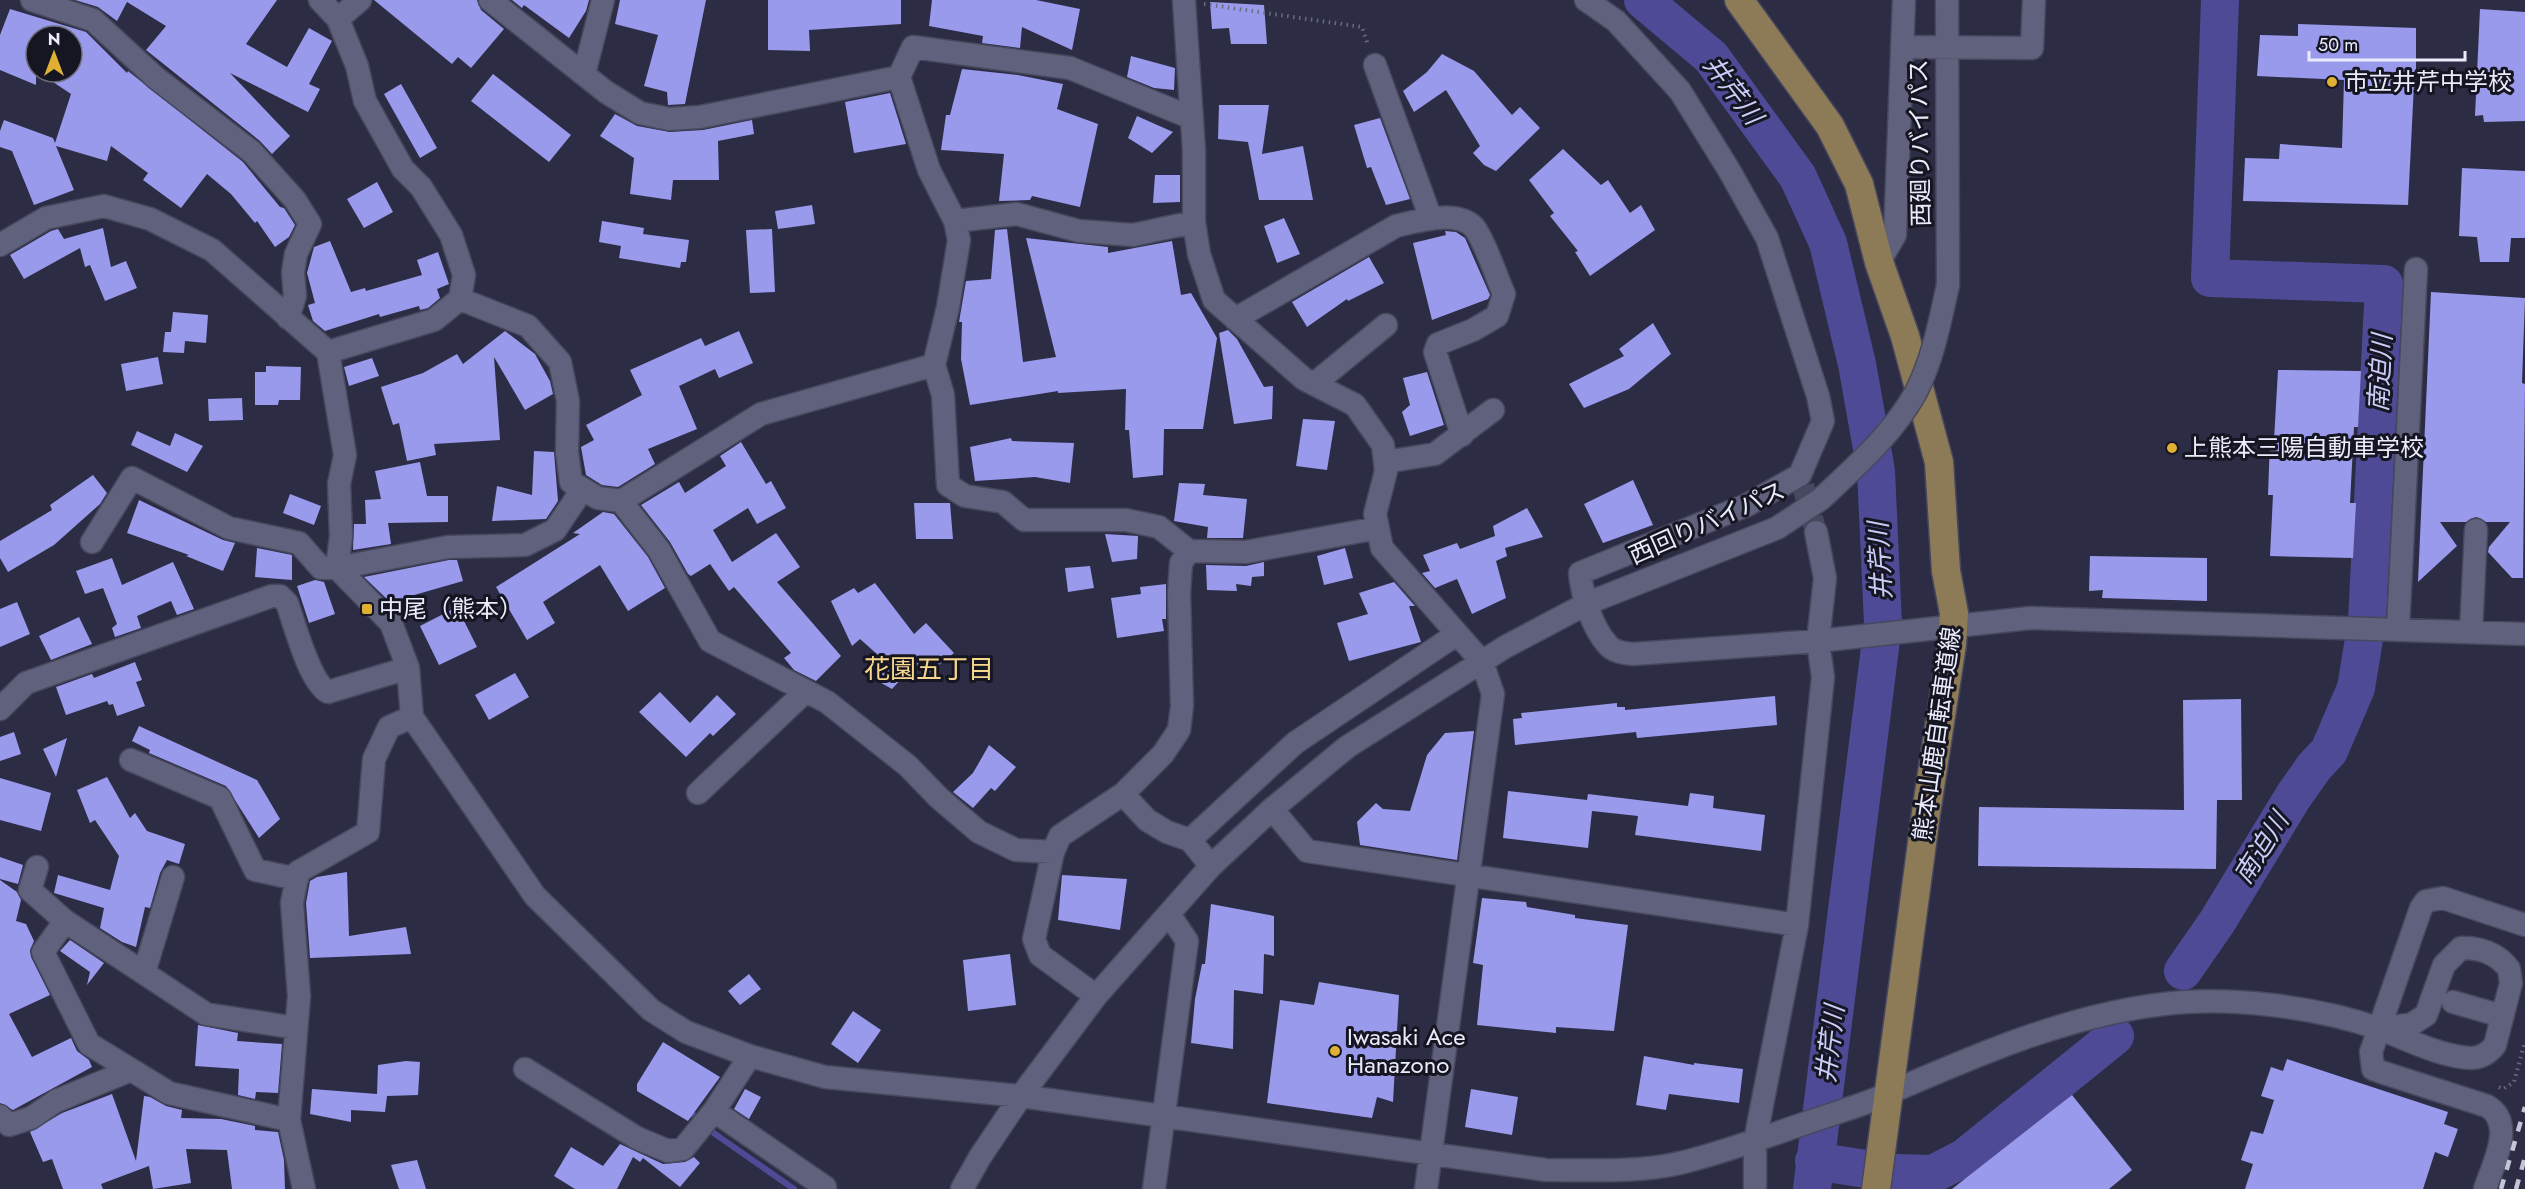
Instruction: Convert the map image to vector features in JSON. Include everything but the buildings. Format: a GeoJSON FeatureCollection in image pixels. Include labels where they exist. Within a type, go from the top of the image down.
{"type":"FeatureCollection","features":[{"type":"Feature","properties":{"kind":"main road","name":"熊本山鹿自転車道線"},"geometry":{"type":"LineString","coordinates":[[1739,0],[1830,126],[1859,184],[1880,262],[1905,336],[1939,462],[1946,571],[1954,613],[1943,628],[1880,1096],[1876,1189]]}},
{"type":"Feature","properties":{"kind":"street"},"geometry":{"type":"LineString","coordinates":[[32,0],[93,20],[156,78],[252,152],[295,200],[310,224],[296,254],[293,272],[295,296],[288,318]]}},
{"type":"Feature","properties":{"kind":"street"},"geometry":{"type":"LineString","coordinates":[[320,0],[338,19],[357,66],[365,101],[403,169],[420,187],[451,235],[465,275],[460,299],[434,320],[328,352]]}},
{"type":"Feature","properties":{"kind":"street"},"geometry":{"type":"LineString","coordinates":[[338,19],[360,0]]}},
{"type":"Feature","properties":{"kind":"street"},"geometry":{"type":"LineString","coordinates":[[490,0],[584,74],[640,113],[669,119],[700,117],[899,77]]}},
{"type":"Feature","properties":{"kind":"street"},"geometry":{"type":"LineString","coordinates":[[584,74],[603,0]]}},
{"type":"Feature","properties":{"kind":"street"},"geometry":{"type":"LineString","coordinates":[[1586,0],[1616,21],[1680,91],[1729,170],[1767,238],[1818,396],[1823,421],[1801,481],[1580,573],[1581,587],[1607,645],[1618,652],[1633,654],[1824,640],[2030,618],[2525,634]]}},
{"type":"Feature","properties":{"kind":"street"},"geometry":{"type":"LineString","coordinates":[[1880,262],[1895,235],[1904,0]]}},
{"type":"Feature","properties":{"kind":"street","name":"西廻りバイパス"},"geometry":{"type":"LineString","coordinates":[[1947,0],[1945,47],[1948,285]]}},
{"type":"Feature","properties":{"kind":"street"},"geometry":{"type":"LineString","coordinates":[[1902,47],[2032,48],[2034,0]]}},
{"type":"Feature","properties":{"kind":"street"},"geometry":{"type":"LineString","coordinates":[[1184,1],[1192,118],[1194,222],[1199,254],[1214,300],[1304,379],[1355,405],[1383,445],[1386,471],[1375,514],[1382,548],[1482,662],[1493,694],[1426,1189]]}},
{"type":"Feature","properties":{"kind":"street"},"geometry":{"type":"LineString","coordinates":[[1192,118],[1070,68],[913,47],[899,77],[929,170],[956,221],[959,240],[948,307],[934,365],[943,395],[948,485],[965,496],[1003,502],[1024,520],[1126,520],[1159,527],[1189,550],[1246,552],[1378,528]]}},
{"type":"Feature","properties":{"kind":"street"},"geometry":{"type":"LineString","coordinates":[[1375,65],[1431,219]]}},
{"type":"Feature","properties":{"kind":"street"},"geometry":{"type":"LineString","coordinates":[[0,245],[46,218],[104,206],[150,219],[212,250],[328,352],[345,455],[339,484],[341,536],[337,568]]}},
{"type":"Feature","properties":{"kind":"street"},"geometry":{"type":"LineString","coordinates":[[956,221],[1017,214],[1080,231],[1133,235],[1194,222]]}},
{"type":"Feature","properties":{"kind":"street"},"geometry":{"type":"LineString","coordinates":[[1235,319],[1396,226],[1431,219],[1457,219],[1475,228],[1504,294],[1497,316],[1473,330],[1438,344],[1435,352],[1462,435]]}},
{"type":"Feature","properties":{"kind":"street"},"geometry":{"type":"LineString","coordinates":[[2391,628],[2416,269]]}},
{"type":"Feature","properties":{"kind":"street","name":"西回りバイパス"},"geometry":{"type":"LineString","coordinates":[[962,1189],[980,1157],[1021,1096],[1096,996],[1211,867],[1272,809],[1347,747],[1504,647],[1588,603],[1777,528],[1821,499],[1862,460],[1895,423],[1916,392],[1935,346],[1948,285]]}},
{"type":"Feature","properties":{"kind":"street"},"geometry":{"type":"LineString","coordinates":[[460,299],[528,326],[560,362],[568,401],[567,452],[571,482],[598,498],[621,501],[761,414],[934,365]]}},
{"type":"Feature","properties":{"kind":"street"},"geometry":{"type":"LineString","coordinates":[[1314,384],[1386,325]]}},
{"type":"Feature","properties":{"kind":"street"},"geometry":{"type":"LineString","coordinates":[[1385,462],[1435,454],[1493,410]]}},
{"type":"Feature","properties":{"kind":"street"},"geometry":{"type":"LineString","coordinates":[[92,542],[132,478],[228,528],[299,543],[321,568],[337,568],[448,547],[525,545],[555,530],[582,490]]}},
{"type":"Feature","properties":{"kind":"street"},"geometry":{"type":"LineString","coordinates":[[621,501],[658,549],[710,641],[827,702],[882,745],[979,832],[1016,850],[1053,852]]}},
{"type":"Feature","properties":{"kind":"street"},"geometry":{"type":"LineString","coordinates":[[2471,632],[2476,530]]}},
{"type":"Feature","properties":{"kind":"street"},"geometry":{"type":"LineString","coordinates":[[1755,1189],[1761,1139],[1797,925],[1823,677],[1825,594],[1816,532]]}},
{"type":"Feature","properties":{"kind":"street"},"geometry":{"type":"LineString","coordinates":[[1096,996],[1040,955],[1034,939],[1053,852],[1060,836],[1123,794],[1163,754],[1179,730],[1182,706],[1179,592],[1181,563],[1189,550]]}},
{"type":"Feature","properties":{"kind":"street"},"geometry":{"type":"LineString","coordinates":[[337,568],[391,623],[408,668],[412,717],[535,896],[651,1010],[686,1032],[750,1056],[825,1077],[1021,1096],[1546,1170],[1612,1170],[1677,1164],[1761,1139],[1880,1096],[2044,1030],[2103,1014],[2165,1004],[2207,1002],[2268,1006],[2321,1014],[2380,1029],[2402,1039],[2459,1056],[2476,1058],[2490,1052],[2495,1045],[2512,975],[2495,955],[2470,948],[2461,948],[2444,965],[2426,1015],[2412,1024],[2380,1029]]}},
{"type":"Feature","properties":{"kind":"street"},"geometry":{"type":"LineString","coordinates":[[0,709],[26,683],[272,596],[280,596],[287,603],[312,671],[319,685],[328,692],[408,668]]}},
{"type":"Feature","properties":{"kind":"street"},"geometry":{"type":"LineString","coordinates":[[1190,840],[1295,742],[1457,634]]}},
{"type":"Feature","properties":{"kind":"street"},"geometry":{"type":"LineString","coordinates":[[698,793],[806,691]]}},
{"type":"Feature","properties":{"kind":"street"},"geometry":{"type":"LineString","coordinates":[[304,1189],[289,1120],[299,996],[292,903],[298,872],[368,832],[374,759],[389,727],[412,717]]}},
{"type":"Feature","properties":{"kind":"street"},"geometry":{"type":"LineString","coordinates":[[131,760],[220,798],[255,870],[297,879]]}},
{"type":"Feature","properties":{"kind":"street"},"geometry":{"type":"LineString","coordinates":[[1123,794],[1147,820],[1167,832],[1190,840],[1211,867]]}},
{"type":"Feature","properties":{"kind":"street"},"geometry":{"type":"LineString","coordinates":[[1272,809],[1307,851],[1797,925]]}},
{"type":"Feature","properties":{"kind":"street"},"geometry":{"type":"LineString","coordinates":[[37,867],[30,890],[65,921],[206,1014],[296,1028]]}},
{"type":"Feature","properties":{"kind":"street"},"geometry":{"type":"LineString","coordinates":[[144,973],[173,877]]}},
{"type":"Feature","properties":{"kind":"street"},"geometry":{"type":"LineString","coordinates":[[2485,1189],[2502,1134],[2502,1123],[2498,1112],[2487,1106],[2373,1069],[2371,1052],[2421,908],[2426,901],[2443,898],[2525,925]]}},
{"type":"Feature","properties":{"kind":"street"},"geometry":{"type":"LineString","coordinates":[[1155,1189],[1187,941],[1169,914]]}},
{"type":"Feature","properties":{"kind":"street"},"geometry":{"type":"LineString","coordinates":[[65,921],[43,952],[89,1044],[169,1093],[289,1120]]}},
{"type":"Feature","properties":{"kind":"street"},"geometry":{"type":"LineString","coordinates":[[2453,1002],[2502,1016]]}},
{"type":"Feature","properties":{"kind":"street"},"geometry":{"type":"LineString","coordinates":[[2428,1008],[2432,1031],[2459,1056]]}},
{"type":"Feature","properties":{"kind":"street"},"geometry":{"type":"LineString","coordinates":[[525,1069],[637,1138],[668,1151],[683,1149],[708,1118],[750,1056]]}},
{"type":"Feature","properties":{"kind":"street"},"geometry":{"type":"LineString","coordinates":[[0,1116],[9,1125],[31,1118],[56,1101],[131,1070]]}},
{"type":"Feature","properties":{"kind":"street"},"geometry":{"type":"LineString","coordinates":[[708,1118],[824,1188]]}},
{"type":"Feature","properties":{"kind":"path"},"geometry":{"type":"LineString","coordinates":[[1184,1],[1362,27],[1375,65]]}},
{"type":"Feature","properties":{"kind":"waterway","name":"井芹川"},"geometry":{"type":"LineString","coordinates":[[1643,0],[1711,57],[1798,177],[1828,243],[1857,364],[1876,471],[1883,624],[1812,1189]]}},
{"type":"Feature","properties":{"kind":"waterway","name":"南迫川"},"geometry":{"type":"LineString","coordinates":[[2183,971],[2217,922],[2293,797],[2314,767],[2329,751],[2356,688],[2367,621],[2384,284],[2210,278],[2220,0]]}},
{"type":"Feature","properties":{"kind":"waterway","name":"南迫川"},"geometry":{"type":"LineString","coordinates":[[1897,1173],[1933,1174],[1964,1158],[2115,1036]]}},
{"type":"Feature","properties":{"kind":"waterway"},"geometry":{"type":"LineString","coordinates":[[688,1110],[715,1134],[794,1189]]}},
{"type":"Feature","properties":{"kind":"waterway","name":"南迫川"},"geometry":{"type":"LineString","coordinates":[[1814,1161],[1866,1169]]}},
{"type":"Feature","properties":{"kind":"tunnel"},"geometry":{"type":"LineString","coordinates":[[1803,486],[1816,532]]}},
{"type":"Feature","properties":{"kind":"railway"},"geometry":{"type":"LineString","coordinates":[[2501,1189],[2525,1107]]}},
{"type":"Feature","properties":{"kind":"railway"},"geometry":{"type":"LineString","coordinates":[[2516,1189],[2525,1157]]}},
{"type":"Feature","properties":{"kind":"place","name":"市立井芹中学校"},"geometry":{"type":"Point","coordinates":[2332,82]}},
{"type":"Feature","properties":{"kind":"place","name":"上熊本三陽自動車学校"},"geometry":{"type":"Point","coordinates":[2172,448]}},
{"type":"Feature","properties":{"kind":"place","name":"中尾（熊本）"},"geometry":{"type":"Point","coordinates":[367,609]}},
{"type":"Feature","properties":{"kind":"place","name":"Iwasaki Ace Hanazono"},"geometry":{"type":"Point","coordinates":[1335,1051]}},
{"type":"Feature","properties":{"kind":"district","name":"花園五丁目"},"geometry":{"type":"Point","coordinates":[929,669]}}]}
